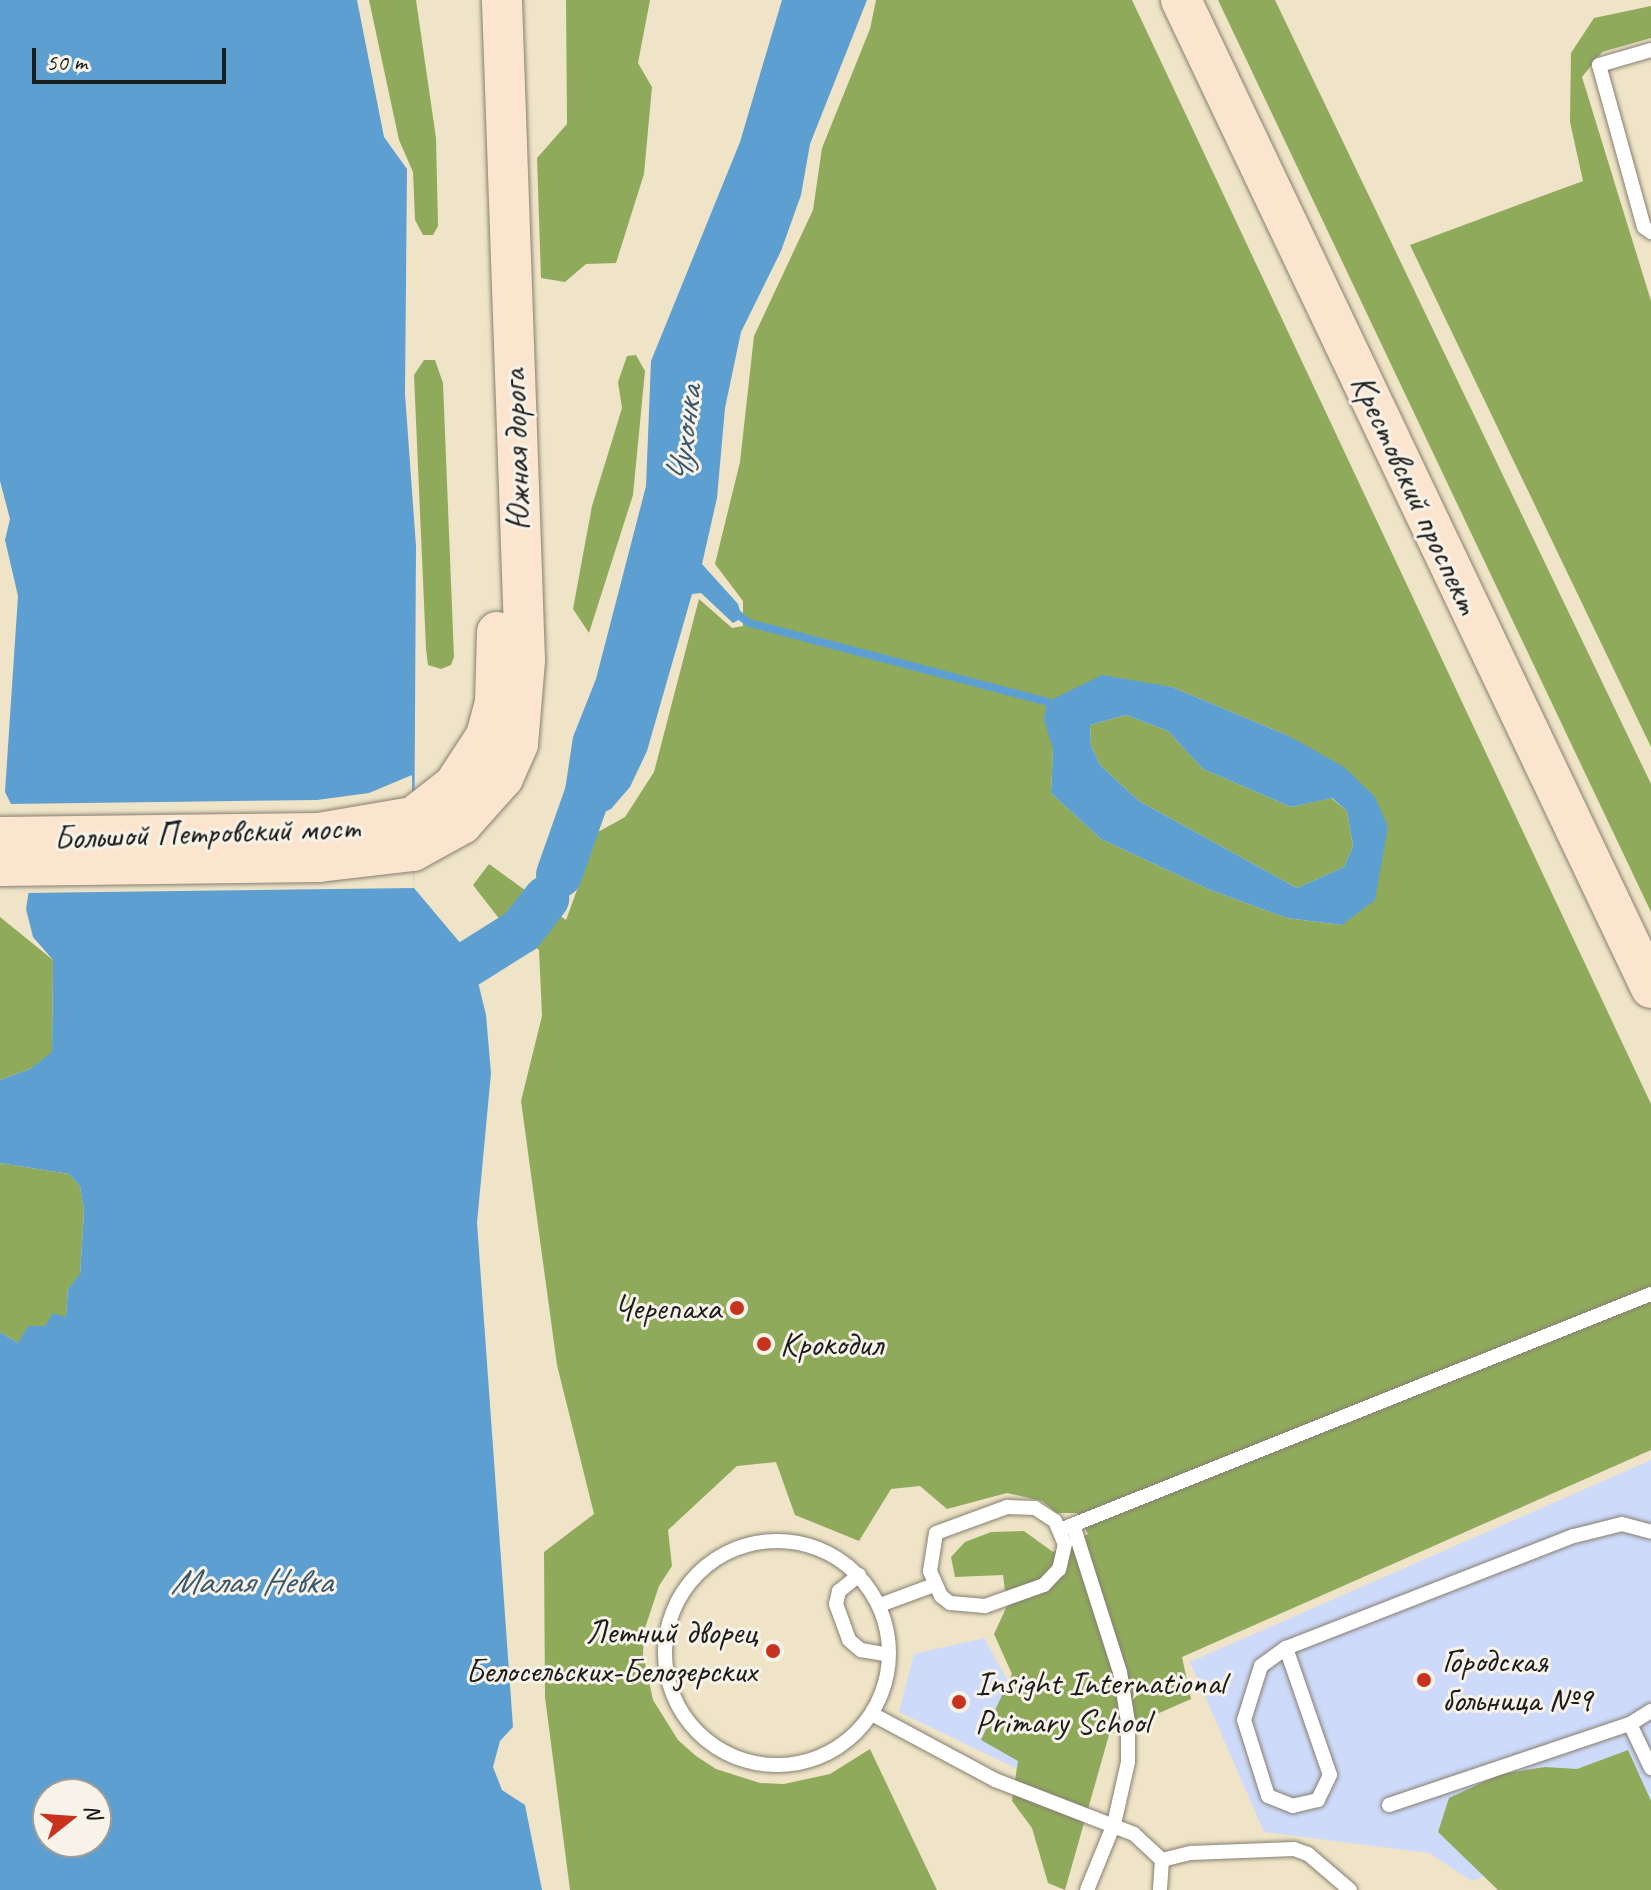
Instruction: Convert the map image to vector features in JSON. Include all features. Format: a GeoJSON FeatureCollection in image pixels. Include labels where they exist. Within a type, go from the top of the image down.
{"type":"FeatureCollection","features":[{"type":"Feature","properties":{"kind":"street","name":"Южная дорога"},"geometry":{"type":"LineString","coordinates":[[475,0],[476,152],[497,625],[495,703],[471,764],[435,803],[413,834],[436,842],[486,802],[518,744],[524,705],[502,0]]}},
{"type":"Feature","properties":{"kind":"street","name":"Крестовский проспект"},"geometry":{"type":"LineString","coordinates":[[1181,0],[1651,988]]}},
{"type":"Feature","properties":{"kind":"street","name":"Большой Петровский мост"},"geometry":{"type":"LineString","coordinates":[[0,837],[413,834]]}},
{"type":"Feature","properties":{"kind":"street","name":"Большой Петровский мост"},"geometry":{"type":"LineString","coordinates":[[0,866],[319,862],[413,834]]}},
{"type":"Feature","properties":{"kind":"lane"},"geometry":{"type":"LineString","coordinates":[[1651,50],[1599,65],[1644,227],[1651,232]]}},
{"type":"Feature","properties":{"kind":"lane"},"geometry":{"type":"LineString","coordinates":[[1067,1528],[1651,1294]]}},
{"type":"Feature","properties":{"kind":"lane"},"geometry":{"type":"LineString","coordinates":[[1067,1528],[1064,1557],[1044,1585],[985,1606],[962,1608],[941,1596],[934,1585],[931,1544],[947,1526],[1023,1506],[1046,1513],[1067,1528],[1120,1672],[1128,1722],[1128,1762],[1114,1824],[1087,1890]]}},
{"type":"Feature","properties":{"kind":"lane"},"geometry":{"type":"LineString","coordinates":[[1286,1648],[1330,1775],[1318,1800],[1281,1805],[1268,1796],[1244,1720],[1261,1666],[1286,1648],[1574,1536],[1622,1524],[1651,1532]]}},
{"type":"Feature","properties":{"kind":"lane"},"geometry":{"type":"LineString","coordinates":[[760,1541],[796,1541],[830,1553],[859,1575],[880,1605],[888,1655],[887,1680],[872,1714],[846,1742],[813,1760],[775,1765],[738,1759],[697,1730],[681,1711],[667,1676],[665,1639],[675,1604],[696,1574],[725,1552],[760,1541]]}},
{"type":"Feature","properties":{"kind":"lane"},"geometry":{"type":"LineString","coordinates":[[859,1575],[839,1591],[840,1616],[849,1640],[861,1650],[888,1655]]}},
{"type":"Feature","properties":{"kind":"lane"},"geometry":{"type":"LineString","coordinates":[[880,1605],[934,1585]]}},
{"type":"Feature","properties":{"kind":"lane"},"geometry":{"type":"LineString","coordinates":[[1389,1805],[1630,1724],[1651,1711]]}},
{"type":"Feature","properties":{"kind":"lane"},"geometry":{"type":"LineString","coordinates":[[872,1714],[995,1780],[1114,1824],[1152,1847],[1162,1860],[1160,1890]]}},
{"type":"Feature","properties":{"kind":"lane"},"geometry":{"type":"LineString","coordinates":[[1630,1724],[1651,1768]]}},
{"type":"Feature","properties":{"kind":"lane"},"geometry":{"type":"LineString","coordinates":[[1162,1860],[1205,1852],[1294,1849],[1308,1854],[1350,1890]]}},
{"type":"Feature","properties":{"kind":"shaded area","name":"Городская больница №9"},"geometry":{"type":"Polygon","coordinates":[[[1651,1460],[1651,1890],[1527,1860],[1472,1881],[1429,1853],[1264,1832],[1190,1662],[1651,1460]]]}},
{"type":"Feature","properties":{"kind":"shaded area","name":"Insight International Primary School"},"geometry":{"type":"Polygon","coordinates":[[[984,1638],[1014,1692],[1026,1773],[899,1712],[914,1654],[984,1638]]]}},
{"type":"Feature","properties":{"kind":"green space"},"geometry":{"type":"Polygon","coordinates":[[[369,0],[416,0],[436,138],[438,226],[433,235],[423,235],[415,220],[413,172],[399,140],[369,0]]]}},
{"type":"Feature","properties":{"kind":"green space"},"geometry":{"type":"Polygon","coordinates":[[[566,0],[650,0],[638,63],[652,87],[644,174],[616,263],[586,264],[565,282],[541,278],[537,158],[567,124],[566,0]]]}},
{"type":"Feature","properties":{"kind":"green space"},"geometry":{"type":"Polygon","coordinates":[[[876,0],[1132,0],[1651,1104],[1651,1450],[1182,1657],[1191,1699],[1109,1735],[1065,1890],[1048,1883],[1032,1828],[1012,1801],[1018,1761],[981,1740],[1012,1674],[994,1634],[1007,1606],[1003,1575],[955,1577],[951,1557],[965,1542],[991,1532],[1024,1531],[1053,1552],[1088,1534],[1077,1513],[1057,1513],[1042,1501],[1007,1493],[947,1509],[920,1486],[891,1489],[859,1541],[795,1515],[776,1462],[737,1466],[668,1530],[672,1566],[659,1586],[644,1631],[643,1654],[653,1700],[678,1740],[696,1756],[716,1769],[760,1783],[784,1784],[830,1774],[870,1749],[937,1890],[570,1890],[545,1697],[544,1552],[594,1514],[557,1365],[521,1101],[542,1016],[539,950],[504,925],[473,885],[489,864],[566,920],[598,832],[625,817],[654,772],[699,599],[732,628],[743,626],[743,601],[715,564],[740,462],[754,336],[813,210],[822,148],[870,29],[876,0]],[[1139,683],[1053,749],[1051,793],[1101,839],[1210,890],[1287,918],[1342,925],[1388,827],[1289,736],[1172,687],[1139,683]]]}},
{"type":"Feature","properties":{"kind":"green space"},"geometry":{"type":"Polygon","coordinates":[[[1218,0],[1275,0],[1651,784],[1651,912],[1218,0]]]}},
{"type":"Feature","properties":{"kind":"green space"},"geometry":{"type":"Polygon","coordinates":[[[1651,6],[1651,38],[1602,52],[1582,77],[1651,301],[1651,747],[1410,245],[1583,181],[1570,122],[1571,53],[1594,18],[1651,6]]]}},
{"type":"Feature","properties":{"kind":"green space"},"geometry":{"type":"Polygon","coordinates":[[[636,355],[645,371],[633,495],[589,633],[573,609],[592,506],[622,408],[618,382],[627,356],[636,355]]]}},
{"type":"Feature","properties":{"kind":"green space"},"geometry":{"type":"Polygon","coordinates":[[[424,360],[435,360],[443,383],[454,657],[451,665],[441,669],[428,665],[426,649],[414,375],[424,360]]]}},
{"type":"Feature","properties":{"kind":"green space"},"geometry":{"type":"Polygon","coordinates":[[[1126,715],[1168,731],[1203,769],[1291,807],[1331,798],[1347,811],[1353,846],[1344,867],[1297,888],[1139,801],[1101,766],[1091,746],[1090,725],[1126,715]]]}},
{"type":"Feature","properties":{"kind":"green space"},"geometry":{"type":"Polygon","coordinates":[[[0,917],[53,960],[52,1053],[30,1069],[0,1080],[0,917]]]}},
{"type":"Feature","properties":{"kind":"green space"},"geometry":{"type":"Polygon","coordinates":[[[0,1163],[69,1174],[80,1186],[84,1211],[80,1275],[68,1289],[66,1317],[18,1343],[0,1332],[0,1163]]]}},
{"type":"Feature","properties":{"kind":"green space"},"geometry":{"type":"Polygon","coordinates":[[[1628,1750],[1651,1801],[1651,1890],[1498,1890],[1438,1832],[1449,1798],[1501,1774],[1545,1767],[1577,1769],[1628,1750]]]}},
{"type":"Feature","properties":{"kind":"water","name":"Малая Невка"},"geometry":{"type":"Polygon","coordinates":[[[0,0],[357,0],[384,137],[407,169],[405,394],[416,546],[414,888],[472,957],[486,1015],[491,1073],[477,1223],[513,1727],[500,1741],[493,1767],[502,1790],[525,1805],[542,1890],[0,1890],[0,1332],[18,1343],[28,1326],[45,1326],[53,1313],[66,1317],[68,1289],[80,1274],[84,1211],[80,1186],[69,1174],[0,1163],[0,1080],[30,1069],[52,1052],[53,960],[33,937],[26,909],[35,852],[5,792],[18,596],[5,540],[10,519],[0,481],[0,0]]]}},
{"type":"Feature","properties":{"kind":"water"},"geometry":{"type":"Polygon","coordinates":[[[782,0],[867,0],[810,144],[801,195],[781,251],[741,332],[725,408],[717,498],[702,564],[738,604],[742,618],[733,623],[701,593],[692,594],[647,751],[630,787],[611,809],[593,817],[582,815],[565,790],[573,737],[596,679],[646,486],[651,361],[740,142],[782,0]]]}},
{"type":"Feature","properties":{"kind":"water"},"geometry":{"type":"Polygon","coordinates":[[[1102,675],[1172,687],[1289,736],[1344,767],[1375,797],[1388,827],[1375,900],[1342,925],[1287,918],[1210,890],[1101,839],[1051,793],[1053,749],[1044,720],[1047,702],[1102,675]],[[1126,715],[1090,725],[1091,746],[1101,766],[1139,801],[1297,888],[1344,867],[1353,846],[1347,811],[1332,798],[1291,807],[1203,769],[1168,731],[1126,715]]]}},
{"type":"Feature","properties":{"kind":"pier"},"geometry":{"type":"Polygon","coordinates":[[[412,775],[414,888],[24,893],[31,852],[7,804],[317,800],[369,793],[412,775]]]}},
{"type":"Feature","properties":{"kind":"waterway"},"geometry":{"type":"LineString","coordinates":[[735,612],[749,623],[1047,702]]}},
{"type":"Feature","properties":{"kind":"waterway","name":"Чухонка"},"geometry":{"type":"LineString","coordinates":[[559,875],[601,756]]}},
{"type":"Feature","properties":{"kind":"waterway","name":"Чухонка"},"geometry":{"type":"LineString","coordinates":[[422,993],[521,931],[546,899]]}},
{"type":"Feature","properties":{"kind":"place","name":"Черепаха"},"geometry":{"type":"Point","coordinates":[737,1308]}},
{"type":"Feature","properties":{"kind":"place","name":"Крокодил"},"geometry":{"type":"Point","coordinates":[764,1344]}},
{"type":"Feature","properties":{"kind":"place","name":"Летний дворец Белосельских-Белозерских"},"geometry":{"type":"Point","coordinates":[773,1651]}},
{"type":"Feature","properties":{"kind":"place","name":"Городская больница №9"},"geometry":{"type":"Point","coordinates":[1424,1680]}},
{"type":"Feature","properties":{"kind":"place","name":"Insight International Primary School"},"geometry":{"type":"Point","coordinates":[959,1702]}}]}
